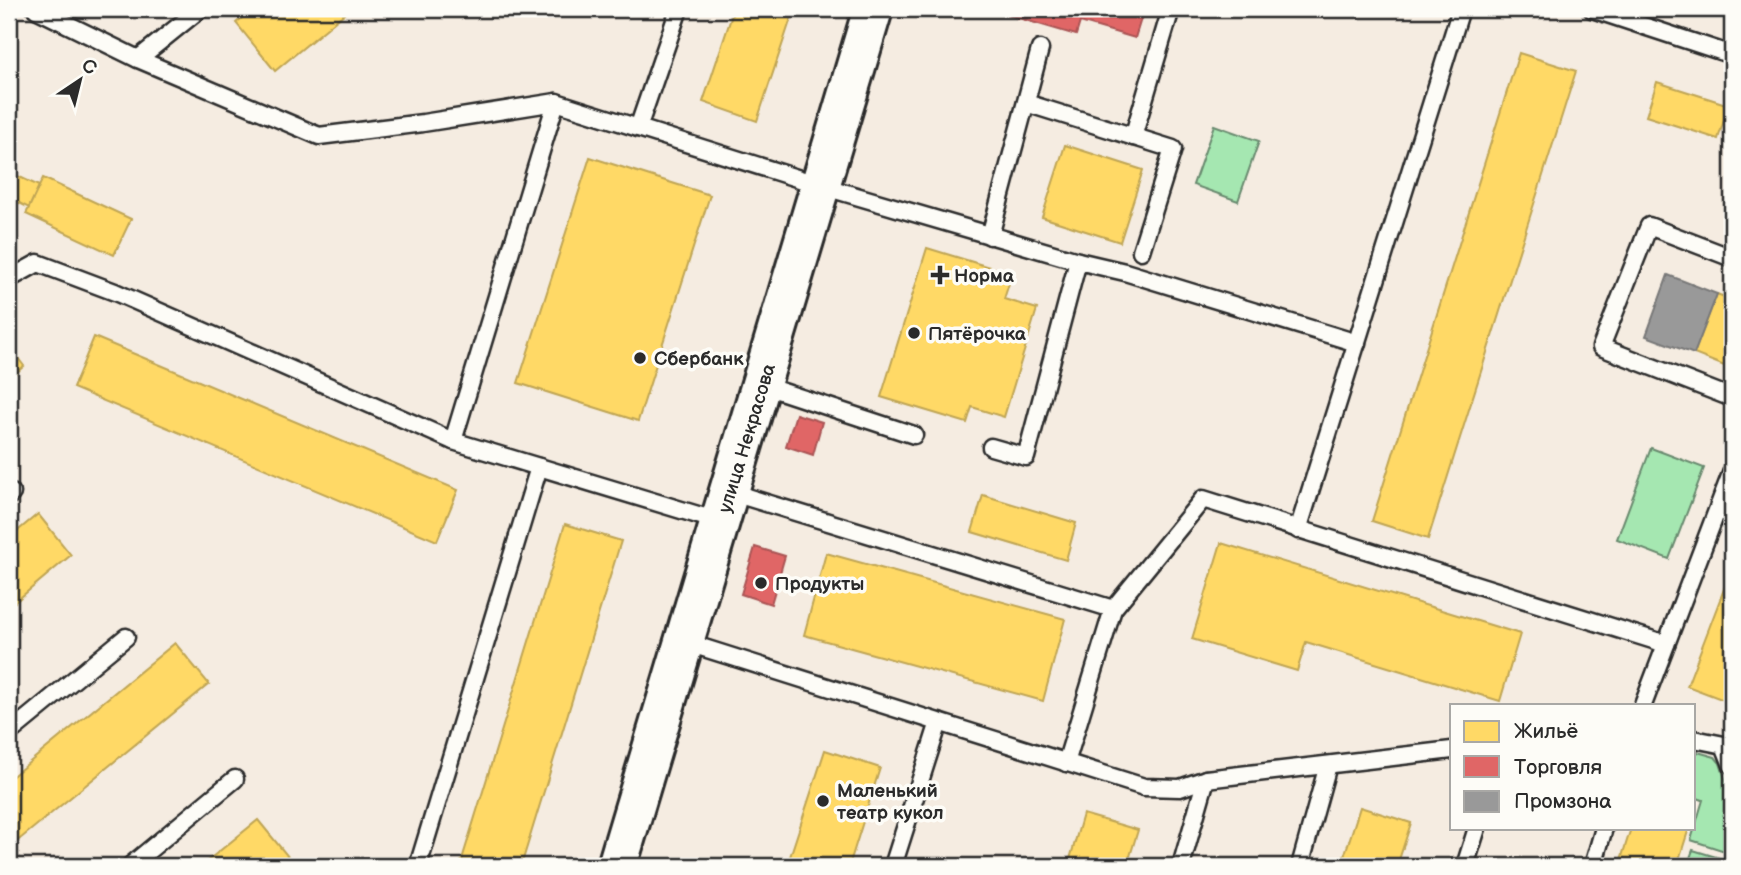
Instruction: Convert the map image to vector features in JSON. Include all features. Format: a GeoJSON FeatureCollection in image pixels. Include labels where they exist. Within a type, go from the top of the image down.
{"type":"FeatureCollection","features":[{"type":"Feature","properties":{"kind":"street","name":"улица Некрасова"},"geometry":{"type":"LineString","coordinates":[[617,866],[873,9]]}},
{"type":"Feature","properties":{"kind":"lane"},"geometry":{"type":"LineString","coordinates":[[36,9],[138,59],[319,136],[556,102],[822,187],[1078,261],[1125,272],[1357,343]]}},
{"type":"Feature","properties":{"kind":"lane"},"geometry":{"type":"LineString","coordinates":[[138,59],[200,9]]}},
{"type":"Feature","properties":{"kind":"lane"},"geometry":{"type":"LineString","coordinates":[[638,128],[679,9]]}},
{"type":"Feature","properties":{"kind":"lane"},"geometry":{"type":"LineString","coordinates":[[1133,137],[1171,9]]}},
{"type":"Feature","properties":{"kind":"lane"},"geometry":{"type":"LineString","coordinates":[[1298,530],[1461,9]]}},
{"type":"Feature","properties":{"kind":"lane"},"geometry":{"type":"LineString","coordinates":[[1592,9],[1732,55]]}},
{"type":"Feature","properties":{"kind":"lane"},"geometry":{"type":"LineString","coordinates":[[990,236],[1041,48]]}},
{"type":"Feature","properties":{"kind":"lane"},"geometry":{"type":"LineString","coordinates":[[453,441],[556,102]]}},
{"type":"Feature","properties":{"kind":"lane"},"geometry":{"type":"LineString","coordinates":[[1026,103],[1173,149],[1141,251]]}},
{"type":"Feature","properties":{"kind":"lane"},"geometry":{"type":"LineString","coordinates":[[1732,258],[1650,226],[1601,347],[1732,398]]}},
{"type":"Feature","properties":{"kind":"lane"},"geometry":{"type":"LineString","coordinates":[[991,447],[1026,457],[1078,261]]}},
{"type":"Feature","properties":{"kind":"lane"},"geometry":{"type":"LineString","coordinates":[[9,279],[38,263],[115,292],[453,441],[539,467],[725,507],[1113,610]]}},
{"type":"Feature","properties":{"kind":"lane"},"geometry":{"type":"LineString","coordinates":[[762,385],[915,435]]}},
{"type":"Feature","properties":{"kind":"lane"},"geometry":{"type":"LineString","coordinates":[[418,866],[539,467]]}},
{"type":"Feature","properties":{"kind":"lane"},"geometry":{"type":"LineString","coordinates":[[1643,704],[1732,471]]}},
{"type":"Feature","properties":{"kind":"lane"},"geometry":{"type":"LineString","coordinates":[[1066,763],[1113,610],[1203,499],[1666,645]]}},
{"type":"Feature","properties":{"kind":"lane"},"geometry":{"type":"LineString","coordinates":[[9,733],[126,637]]}},
{"type":"Feature","properties":{"kind":"lane"},"geometry":{"type":"LineString","coordinates":[[685,642],[1144,787],[1180,788],[1206,779],[1450,750]]}},
{"type":"Feature","properties":{"kind":"lane"},"geometry":{"type":"LineString","coordinates":[[893,866],[939,722]]}},
{"type":"Feature","properties":{"kind":"lane"},"geometry":{"type":"LineString","coordinates":[[1696,739],[1724,745],[1732,765]]}},
{"type":"Feature","properties":{"kind":"lane"},"geometry":{"type":"LineString","coordinates":[[1300,866],[1328,765]]}},
{"type":"Feature","properties":{"kind":"lane"},"geometry":{"type":"LineString","coordinates":[[130,866],[235,779]]}},
{"type":"Feature","properties":{"kind":"lane"},"geometry":{"type":"LineString","coordinates":[[1181,866],[1206,779]]}},
{"type":"Feature","properties":{"kind":"lane"},"geometry":{"type":"LineString","coordinates":[[1465,866],[1476,830]]}},
{"type":"Feature","properties":{"kind":"lane"},"geometry":{"type":"LineString","coordinates":[[1593,866],[1603,830]]}},
{"type":"Feature","properties":{"kind":"green space"},"geometry":{"type":"Polygon","coordinates":[[[1214,125],[1259,141],[1238,201],[1193,185],[1214,125]]]}},
{"type":"Feature","properties":{"kind":"green space"},"geometry":{"type":"Polygon","coordinates":[[[1651,448],[1704,468],[1669,559],[1617,539],[1651,448]]]}},
{"type":"Feature","properties":{"kind":"green space"},"geometry":{"type":"Polygon","coordinates":[[[1696,752],[1715,757],[1720,763],[1732,800],[1732,837],[1728,852],[1691,840],[1703,800],[1696,798],[1696,752]]]}},
{"type":"Feature","properties":{"kind":"green space"},"geometry":{"type":"Polygon","coordinates":[[[1693,850],[1726,860],[1724,866],[1687,866],[1693,850]]]}},
{"type":"Feature","properties":{"kind":"building: Жильё"},"geometry":{"type":"Polygon","coordinates":[[[253,9],[350,9],[275,71],[236,23],[253,9]]]}},
{"type":"Feature","properties":{"kind":"building: Жильё"},"geometry":{"type":"Polygon","coordinates":[[[734,9],[794,9],[757,121],[703,102],[734,9]]]}},
{"type":"Feature","properties":{"kind":"building: Жильё"},"geometry":{"type":"Polygon","coordinates":[[[1519,53],[1576,71],[1428,539],[1372,521],[1519,53]]]}},
{"type":"Feature","properties":{"kind":"building: Жильё"},"geometry":{"type":"Polygon","coordinates":[[[1657,82],[1729,105],[1718,139],[1646,116],[1657,82]]]}},
{"type":"Feature","properties":{"kind":"building: Жильё"},"geometry":{"type":"Polygon","coordinates":[[[1065,145],[1143,170],[1120,242],[1042,217],[1065,145]]]}},
{"type":"Feature","properties":{"kind":"building: Жильё"},"geometry":{"type":"Polygon","coordinates":[[[590,157],[710,195],[638,421],[518,383],[590,157]]]}},
{"type":"Feature","properties":{"kind":"building: Жильё"},"geometry":{"type":"Polygon","coordinates":[[[9,172],[39,186],[29,208],[9,198],[9,172]]]}},
{"type":"Feature","properties":{"kind":"building: Жильё"},"geometry":{"type":"Polygon","coordinates":[[[43,178],[131,219],[114,255],[26,214],[43,178]]]}},
{"type":"Feature","properties":{"kind":"building: Жильё"},"geometry":{"type":"Polygon","coordinates":[[[927,248],[1012,274],[1004,299],[1037,309],[1004,417],[972,407],[967,423],[881,397],[927,248]]]}},
{"type":"Feature","properties":{"kind":"building: Жильё"},"geometry":{"type":"Polygon","coordinates":[[[1717,294],[1732,300],[1732,369],[1694,354],[1717,294]]]}},
{"type":"Feature","properties":{"kind":"building: Жильё"},"geometry":{"type":"Polygon","coordinates":[[[94,337],[458,490],[437,541],[73,388],[94,337]]]}},
{"type":"Feature","properties":{"kind":"building: Жильё"},"geometry":{"type":"Polygon","coordinates":[[[9,346],[24,366],[9,379],[9,346]]]}},
{"type":"Feature","properties":{"kind":"building: Жильё"},"geometry":{"type":"Polygon","coordinates":[[[983,495],[1076,523],[1066,560],[972,532],[983,495]]]}},
{"type":"Feature","properties":{"kind":"building: Жильё"},"geometry":{"type":"Polygon","coordinates":[[[38,514],[71,555],[9,607],[9,538],[38,514]]]}},
{"type":"Feature","properties":{"kind":"building: Жильё"},"geometry":{"type":"Polygon","coordinates":[[[565,524],[621,541],[521,866],[460,866],[565,524]]]}},
{"type":"Feature","properties":{"kind":"building: Жильё"},"geometry":{"type":"Polygon","coordinates":[[[1221,543],[1520,634],[1500,701],[1306,642],[1297,671],[1192,639],[1221,543]]]}},
{"type":"Feature","properties":{"kind":"building: Жильё"},"geometry":{"type":"Polygon","coordinates":[[[826,553],[1065,619],[1043,701],[804,635],[826,553]]]}},
{"type":"Feature","properties":{"kind":"building: Жильё"},"geometry":{"type":"Polygon","coordinates":[[[1732,568],[1732,703],[1687,686],[1732,568]]]}},
{"type":"Feature","properties":{"kind":"building: Жильё"},"geometry":{"type":"Polygon","coordinates":[[[175,643],[209,684],[9,848],[9,779],[175,643]]]}},
{"type":"Feature","properties":{"kind":"building: Жильё"},"geometry":{"type":"Polygon","coordinates":[[[825,750],[880,768],[849,866],[787,866],[825,750]]]}},
{"type":"Feature","properties":{"kind":"building: Жильё"},"geometry":{"type":"Polygon","coordinates":[[[1360,807],[1411,823],[1397,866],[1341,866],[1360,807]]]}},
{"type":"Feature","properties":{"kind":"building: Жильё"},"geometry":{"type":"Polygon","coordinates":[[[1083,814],[1138,830],[1127,866],[1068,866],[1083,814]]]}},
{"type":"Feature","properties":{"kind":"building: Жильё"},"geometry":{"type":"Polygon","coordinates":[[[258,820],[290,859],[281,866],[201,866],[258,820]]]}},
{"type":"Feature","properties":{"kind":"building: Жильё"},"geometry":{"type":"Polygon","coordinates":[[[1630,830],[1688,830],[1677,866],[1619,866],[1630,830]]]}},
{"type":"Feature","properties":{"kind":"building: Торговля"},"geometry":{"type":"Polygon","coordinates":[[[1010,9],[1144,9],[1135,38],[1080,22],[1076,35],[1008,15],[1010,9]]]}},
{"type":"Feature","properties":{"kind":"building: Торговля"},"geometry":{"type":"Polygon","coordinates":[[[796,414],[822,422],[813,455],[786,446],[796,414]]]}},
{"type":"Feature","properties":{"kind":"building: Торговля","name":"Продукты"},"geometry":{"type":"Polygon","coordinates":[[[755,547],[785,556],[771,604],[741,594],[755,547]]]}},
{"type":"Feature","properties":{"kind":"building: Промзона"},"geometry":{"type":"Polygon","coordinates":[[[1668,275],[1717,294],[1694,354],[1646,336],[1668,275]]]}},
{"type":"Feature","properties":{"kind":"place","name":"Норма"},"geometry":{"type":"Point","coordinates":[940,275]}},
{"type":"Feature","properties":{"kind":"place","name":"Пятёрочка"},"geometry":{"type":"Point","coordinates":[914,333]}},
{"type":"Feature","properties":{"kind":"place","name":"Сбербанк"},"geometry":{"type":"Point","coordinates":[640,358]}},
{"type":"Feature","properties":{"kind":"place","name":"Продукты"},"geometry":{"type":"Point","coordinates":[761,583]}},
{"type":"Feature","properties":{"kind":"place","name":"Маленький театр кукол"},"geometry":{"type":"Point","coordinates":[823,801]}}]}
